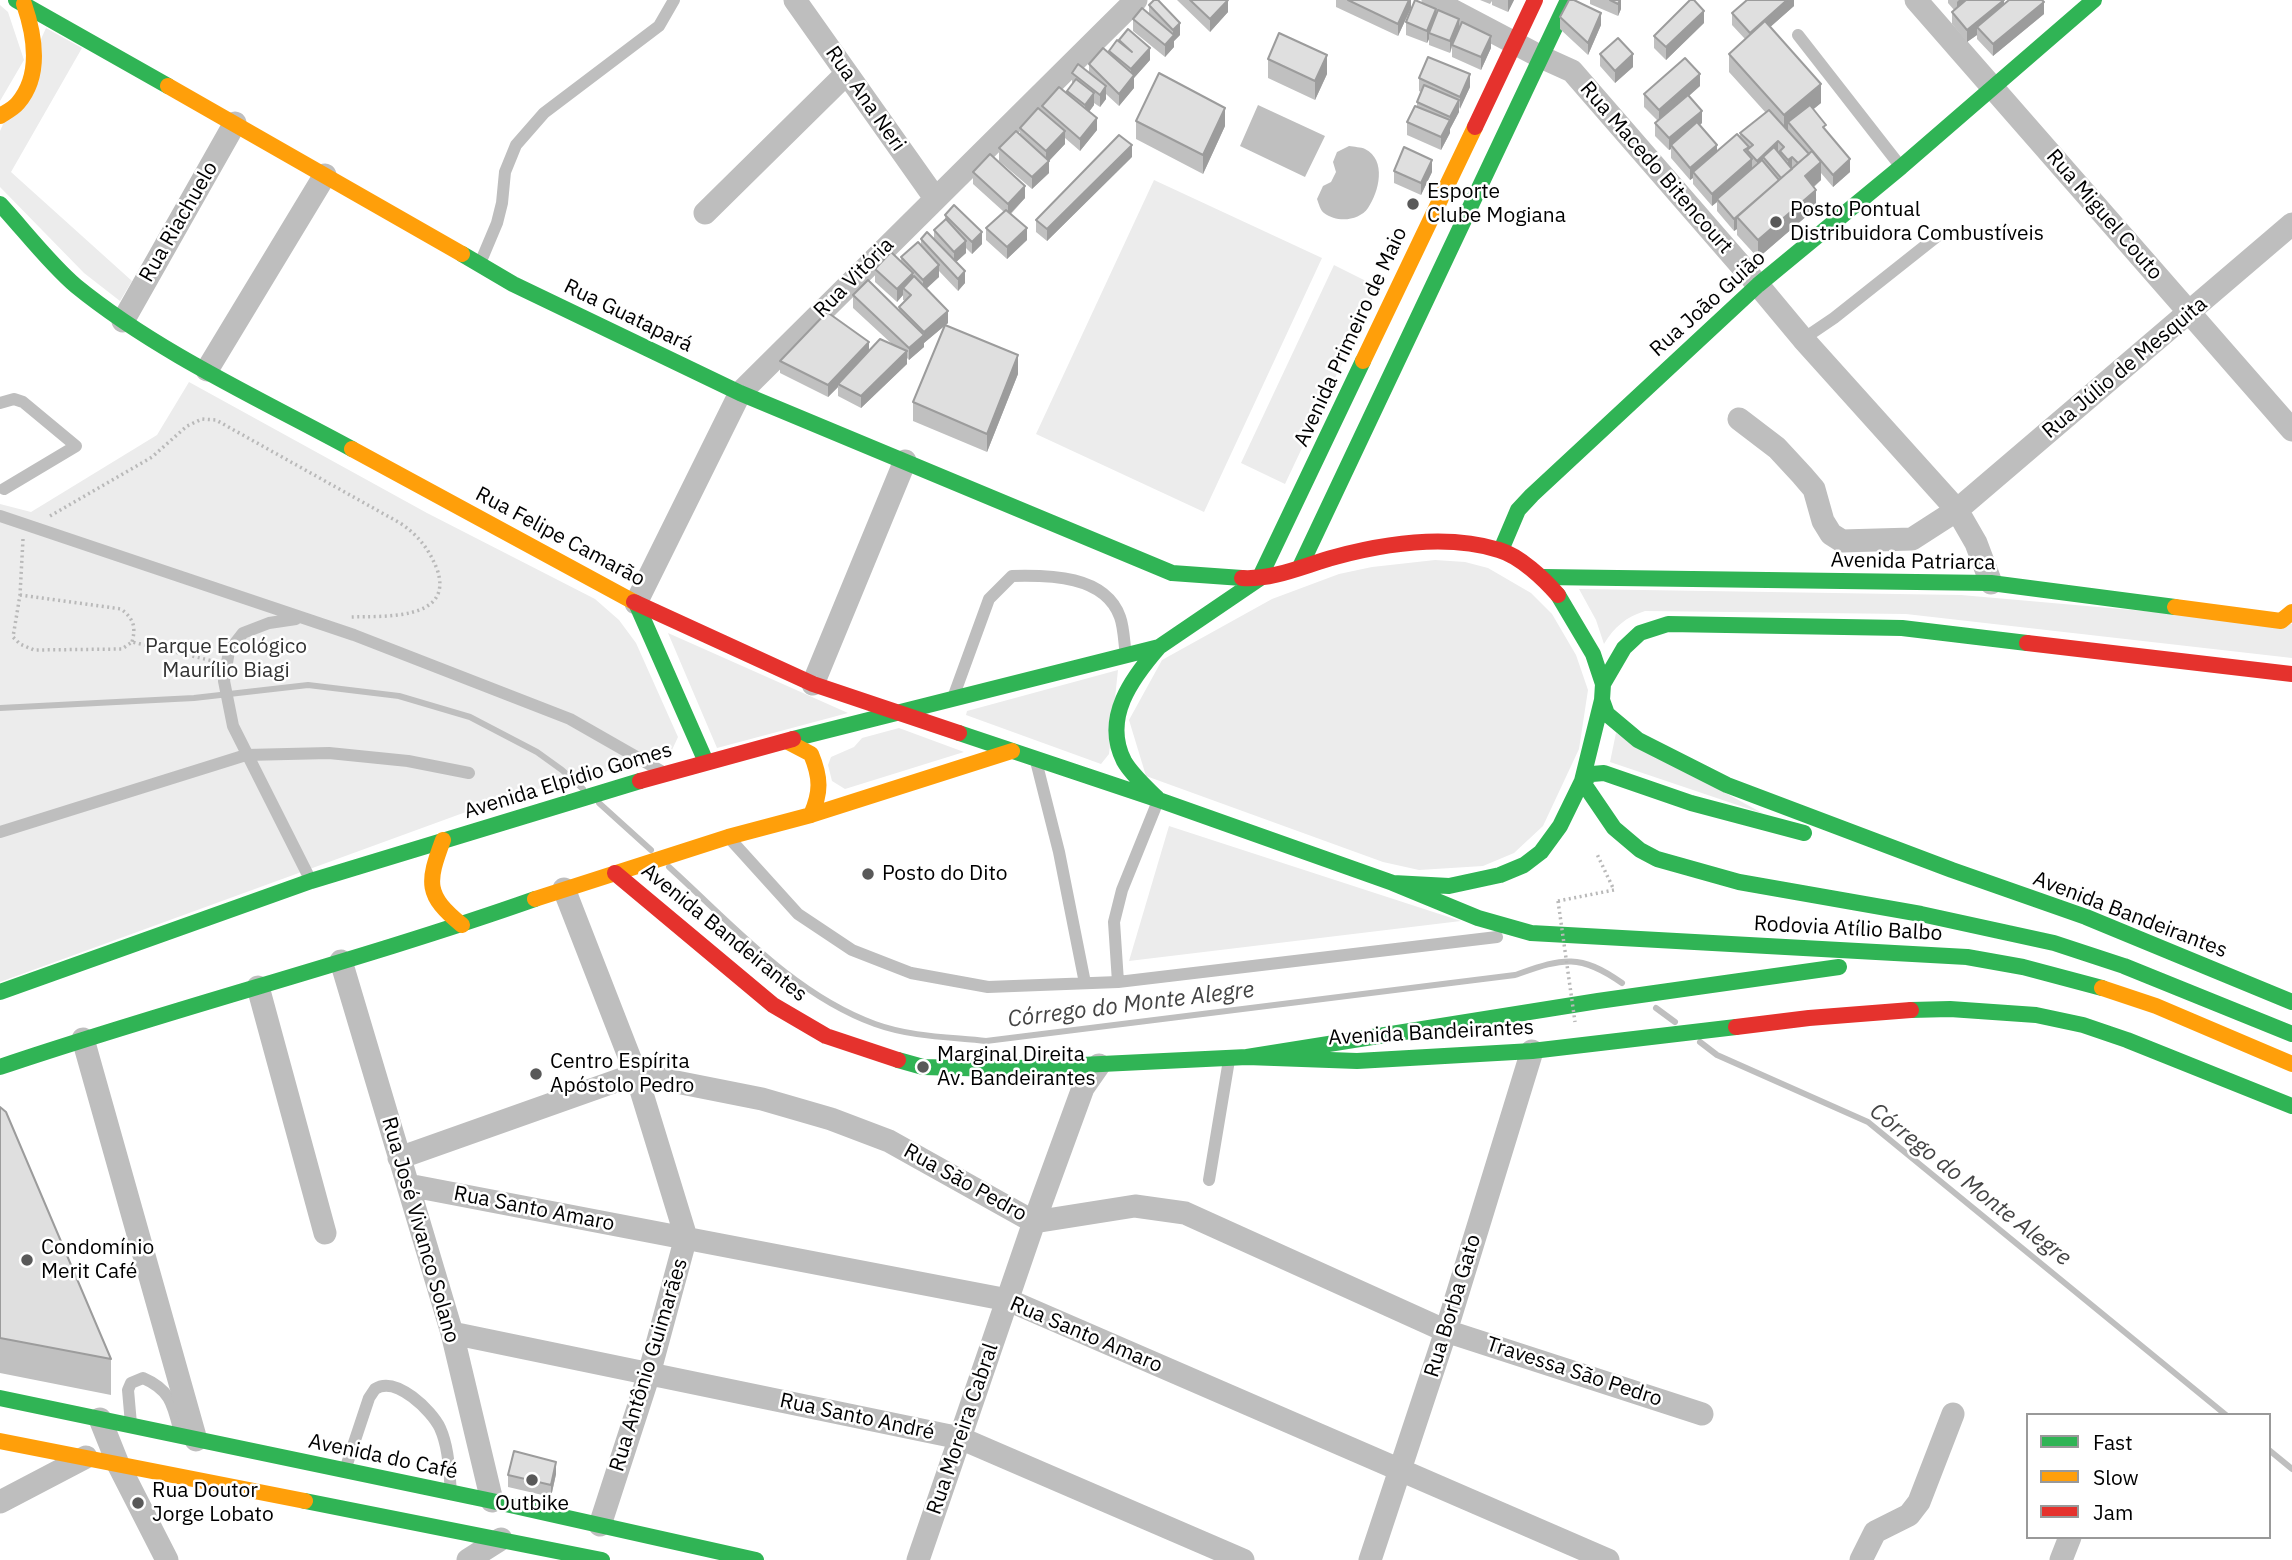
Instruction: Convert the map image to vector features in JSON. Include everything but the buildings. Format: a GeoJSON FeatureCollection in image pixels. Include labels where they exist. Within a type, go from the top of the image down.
{"type":"FeatureCollection","features":[{"type":"Feature","properties":{"kind":"main road","name":"Avenida Primeiro de Maio"},"geometry":{"type":"LineString","coordinates":[[1259,579],[1535,0]]}},
{"type":"Feature","properties":{"kind":"main road"},"geometry":{"type":"LineString","coordinates":[[1300,567],[1568,0]]}},
{"type":"Feature","properties":{"kind":"main road","name":"Rua João Guião"},"geometry":{"type":"LineString","coordinates":[[1502,550],[1518,510],[1532,495],[1758,285],[1901,167],[2094,0]]}},
{"type":"Feature","properties":{"kind":"main road","name":"Rua Guatapará"},"geometry":{"type":"LineString","coordinates":[[20,2],[513,284],[740,393],[1172,573],[1259,579]]}},
{"type":"Feature","properties":{"kind":"main road"},"geometry":{"type":"LineString","coordinates":[[0,116],[18,103],[33,73],[34,33],[20,2]]}},
{"type":"Feature","properties":{"kind":"main road","name":"Rua Felipe Camarão"},"geometry":{"type":"LineString","coordinates":[[0,204],[74,284],[123,321],[636,603],[813,684],[1158,800]]}},
{"type":"Feature","properties":{"kind":"main road","name":"Avenida Bandeirantes"},"geometry":{"type":"LineString","coordinates":[[1159,647],[1259,579],[1300,567],[1372,549],[1442,540],[1502,550],[1543,577],[1564,603],[1593,654],[1607,714],[1638,740],[1727,785],[1952,870],[2086,917],[2292,1002]]}},
{"type":"Feature","properties":{"kind":"main road","name":"Avenida Patriarca"},"geometry":{"type":"LineString","coordinates":[[1543,577],[1991,583],[2286,616]]}},
{"type":"Feature","properties":{"kind":"main road"},"geometry":{"type":"LineString","coordinates":[[636,603],[706,762]]}},
{"type":"Feature","properties":{"kind":"main road"},"geometry":{"type":"LineString","coordinates":[[1159,647],[1128,686],[1116,720],[1117,739],[1124,760],[1158,800],[1393,883],[1449,886],[1500,875],[1524,865],[1541,852],[1560,826],[1582,780],[1602,692],[1624,648],[1640,634],[1668,624],[1902,628],[2292,674]]}},
{"type":"Feature","properties":{"kind":"main road","name":"Avenida Elpídio Gomes"},"geometry":{"type":"LineString","coordinates":[[0,992],[311,881],[635,782],[897,712],[1159,647]]}},
{"type":"Feature","properties":{"kind":"main road"},"geometry":{"type":"LineString","coordinates":[[788,742],[811,754],[819,773],[822,791],[811,815]]}},
{"type":"Feature","properties":{"kind":"main road"},"geometry":{"type":"LineString","coordinates":[[0,1067],[83,1039],[462,925],[564,889],[728,837],[811,815],[1012,751]]}},
{"type":"Feature","properties":{"kind":"main road","name":"Avenida Bandeirantes"},"geometry":{"type":"LineString","coordinates":[[1582,780],[1592,774],[1604,773],[1721,812],[1952,870]]}},
{"type":"Feature","properties":{"kind":"main road","name":"Rodovia Atílio Balbo"},"geometry":{"type":"LineString","coordinates":[[1582,780],[1614,828],[1640,850],[1657,859],[1738,882],[1921,914],[2054,943],[2124,966],[2292,1034]]}},
{"type":"Feature","properties":{"kind":"main road"},"geometry":{"type":"LineString","coordinates":[[443,840],[430,873],[433,891],[440,906],[462,925]]}},
{"type":"Feature","properties":{"kind":"main road","name":"Avenida Bandeirantes"},"geometry":{"type":"LineString","coordinates":[[615,873],[773,1005],[826,1036],[879,1055],[923,1066],[998,1069],[1247,1057],[1357,1061],[1532,1051],[1884,1011],[1951,1009],[2036,1015],[2083,1025],[2292,1106]]}},
{"type":"Feature","properties":{"kind":"main road","name":"Rodovia Atílio Balbo"},"geometry":{"type":"LineString","coordinates":[[1393,883],[1467,916],[1496,926],[1531,933],[1939,954],[2024,967],[2093,985],[2156,1006],[2292,1064]]}},
{"type":"Feature","properties":{"kind":"main road"},"geometry":{"type":"LineString","coordinates":[[1247,1057],[1598,1001],[1939,954]]}},
{"type":"Feature","properties":{"kind":"main road","name":"Avenida do Café"},"geometry":{"type":"LineString","coordinates":[[0,1398],[492,1501],[756,1560]]}},
{"type":"Feature","properties":{"kind":"main road"},"geometry":{"type":"LineString","coordinates":[[0,1441],[515,1547],[602,1560]]}},
{"type":"Feature","properties":{"kind":"street","name":"Rua Ana Neri"},"geometry":{"type":"LineString","coordinates":[[795,0],[936,198]]}},
{"type":"Feature","properties":{"kind":"street","name":"Rua Vitória"},"geometry":{"type":"LineString","coordinates":[[636,603],[740,393],[1136,0]]}},
{"type":"Feature","properties":{"kind":"street","name":"Rua Macedo Bitencourt"},"geometry":{"type":"LineString","coordinates":[[1433,0],[1572,71],[1803,340],[1957,510],[1976,543],[1991,583]]}},
{"type":"Feature","properties":{"kind":"street","name":"Rua Miguel Couto"},"geometry":{"type":"LineString","coordinates":[[1916,0],[2292,429]]}},
{"type":"Feature","properties":{"kind":"street"},"geometry":{"type":"LineString","coordinates":[[705,213],[846,74]]}},
{"type":"Feature","properties":{"kind":"street","name":"Rua Riachuelo"},"geometry":{"type":"LineString","coordinates":[[123,321],[235,123]]}},
{"type":"Feature","properties":{"kind":"street"},"geometry":{"type":"LineString","coordinates":[[207,369],[325,175]]}},
{"type":"Feature","properties":{"kind":"street","name":"Rua Júlio de Mesquita"},"geometry":{"type":"LineString","coordinates":[[1740,419],[1777,448],[1814,489],[1823,521],[1831,534],[1842,541],[1912,539],[1957,510],[2292,224]]}},
{"type":"Feature","properties":{"kind":"street"},"geometry":{"type":"LineString","coordinates":[[813,684],[905,461]]}},
{"type":"Feature","properties":{"kind":"street","name":"Rua Antônio Guimarães"},"geometry":{"type":"LineString","coordinates":[[564,889],[636,1074],[686,1237],[649,1374],[600,1525]]}},
{"type":"Feature","properties":{"kind":"street","name":"Rua José Vivanco Solano"},"geometry":{"type":"LineString","coordinates":[[341,961],[452,1333],[492,1501]]}},
{"type":"Feature","properties":{"kind":"street"},"geometry":{"type":"LineString","coordinates":[[258,986],[325,1233]]}},
{"type":"Feature","properties":{"kind":"street"},"geometry":{"type":"LineString","coordinates":[[83,1039],[188,1438]]}},
{"type":"Feature","properties":{"kind":"street","name":"Rua Borba Gato"},"geometry":{"type":"LineString","coordinates":[[1370,1560],[1446,1331],[1532,1051]]}},
{"type":"Feature","properties":{"kind":"street","name":"Rua Moreira Cabral"},"geometry":{"type":"LineString","coordinates":[[918,1560],[1034,1222],[1083,1088],[1099,1065]]}},
{"type":"Feature","properties":{"kind":"street"},"geometry":{"type":"LineString","coordinates":[[399,1158],[636,1074]]}},
{"type":"Feature","properties":{"kind":"street","name":"Rua São Pedro"},"geometry":{"type":"LineString","coordinates":[[636,1074],[762,1099],[831,1118],[889,1141],[1034,1222],[1135,1206],[1185,1213],[1446,1331]]}},
{"type":"Feature","properties":{"kind":"street","name":"Rua Santo Amaro"},"geometry":{"type":"LineString","coordinates":[[408,1185],[1008,1300],[1608,1560]]}},
{"type":"Feature","properties":{"kind":"street","name":"Travessa São Pedro"},"geometry":{"type":"LineString","coordinates":[[1446,1331],[1702,1414]]}},
{"type":"Feature","properties":{"kind":"street","name":"Rua Santo André"},"geometry":{"type":"LineString","coordinates":[[452,1333],[960,1438],[1243,1560]]}},
{"type":"Feature","properties":{"kind":"street"},"geometry":{"type":"LineString","coordinates":[[1861,1560],[1875,1532],[1909,1515],[1919,1502],[1953,1414]]}},
{"type":"Feature","properties":{"kind":"street"},"geometry":{"type":"LineString","coordinates":[[100,1419],[118,1464],[167,1560]]}},
{"type":"Feature","properties":{"kind":"street"},"geometry":{"type":"LineString","coordinates":[[0,1502],[86,1457]]}},
{"type":"Feature","properties":{"kind":"street"},"geometry":{"type":"LineString","coordinates":[[2062,1560],[2069,1539]]}},
{"type":"Feature","properties":{"kind":"street"},"geometry":{"type":"LineString","coordinates":[[468,1560],[515,1547]]}},
{"type":"Feature","properties":{"kind":"lane"},"geometry":{"type":"LineString","coordinates":[[479,265],[497,223],[505,172],[516,145],[544,113],[659,26],[674,0]]}},
{"type":"Feature","properties":{"kind":"lane"},"geometry":{"type":"LineString","coordinates":[[1798,35],[1901,167]]}},
{"type":"Feature","properties":{"kind":"lane"},"geometry":{"type":"LineString","coordinates":[[1803,340],[1940,234]]}},
{"type":"Feature","properties":{"kind":"lane"},"geometry":{"type":"LineString","coordinates":[[0,403],[15,399],[23,402],[76,446],[4,489]]}},
{"type":"Feature","properties":{"kind":"lane"},"geometry":{"type":"LineString","coordinates":[[0,516],[354,635],[570,719],[664,774]]}},
{"type":"Feature","properties":{"kind":"lane"},"geometry":{"type":"LineString","coordinates":[[953,698],[989,599],[1012,576],[1047,575],[1089,585],[1108,597],[1119,617],[1126,656]]}},
{"type":"Feature","properties":{"kind":"lane"},"geometry":{"type":"LineString","coordinates":[[302,619],[269,623],[243,633],[229,651],[224,681],[229,715],[246,755],[311,881]]}},
{"type":"Feature","properties":{"kind":"lane"},"geometry":{"type":"LineString","coordinates":[[0,832],[246,755],[328,752],[408,761],[469,773]]}},
{"type":"Feature","properties":{"kind":"lane"},"geometry":{"type":"LineString","coordinates":[[1036,758],[1059,852],[1085,983]]}},
{"type":"Feature","properties":{"kind":"lane"},"geometry":{"type":"LineString","coordinates":[[1118,982],[1114,922],[1119,901],[1158,800]]}},
{"type":"Feature","properties":{"kind":"lane"},"geometry":{"type":"LineString","coordinates":[[728,837],[798,914],[852,950],[911,973],[988,987],[1118,982],[1531,933]]}},
{"type":"Feature","properties":{"kind":"lane"},"geometry":{"type":"LineString","coordinates":[[1209,1180],[1229,1058]]}},
{"type":"Feature","properties":{"kind":"lane"},"geometry":{"type":"LineString","coordinates":[[131,1426],[128,1390],[131,1383],[143,1378],[156,1383],[171,1399],[188,1438]]}},
{"type":"Feature","properties":{"kind":"lane"},"geometry":{"type":"LineString","coordinates":[[345,1471],[369,1398],[375,1390],[386,1386],[400,1389],[424,1406],[439,1427],[447,1451],[451,1493]]}},
{"type":"Feature","properties":{"kind":"path"},"geometry":{"type":"LineString","coordinates":[[20,595],[121,609],[131,617],[135,629],[132,642],[122,649],[34,650],[20,644],[13,637],[29,524],[152,457],[187,426],[202,419],[216,419],[400,523],[414,532],[427,547],[440,580],[440,593],[430,606],[400,614],[343,617]]}},
{"type":"Feature","properties":{"kind":"path"},"geometry":{"type":"LineString","coordinates":[[132,642],[225,664]]}},
{"type":"Feature","properties":{"kind":"path"},"geometry":{"type":"LineString","coordinates":[[1575,1022],[1558,901],[1614,890],[1591,840]]}},
{"type":"Feature","properties":{"kind":"green space"},"geometry":{"type":"Polygon","coordinates":[[[0,5],[8,12],[24,60],[0,101],[0,5]]]}},
{"type":"Feature","properties":{"kind":"green space"},"geometry":{"type":"Polygon","coordinates":[[[46,28],[82,48],[11,172],[132,281],[120,301],[84,273],[0,187],[0,131],[46,28]]]}},
{"type":"Feature","properties":{"kind":"green space"},"geometry":{"type":"Polygon","coordinates":[[[1154,180],[1322,258],[1204,512],[1036,434],[1154,180]]]}},
{"type":"Feature","properties":{"kind":"green space"},"geometry":{"type":"Polygon","coordinates":[[[1334,265],[1378,287],[1285,484],[1241,463],[1334,265]]]}},
{"type":"Feature","properties":{"kind":"green space","name":"Parque Ecológico Maurílio Biagi"},"geometry":{"type":"Polygon","coordinates":[[[189,382],[427,513],[595,599],[619,620],[636,643],[678,737],[672,750],[662,757],[507,797],[0,982],[0,504],[31,512],[157,435],[189,382]]]}},
{"type":"Feature","properties":{"kind":"green space"},"geometry":{"type":"Polygon","coordinates":[[[1435,560],[1465,562],[1488,568],[1531,593],[1552,614],[1576,655],[1588,690],[1579,749],[1543,826],[1514,853],[1483,866],[1419,870],[1383,862],[1146,776],[1129,720],[1162,660],[1272,599],[1339,574],[1372,567],[1435,560]]]}},
{"type":"Feature","properties":{"kind":"green space"},"geometry":{"type":"Polygon","coordinates":[[[1579,589],[1961,595],[2292,624],[2292,658],[1906,614],[1645,611],[1621,623],[1604,644],[1596,620],[1579,589]]]}},
{"type":"Feature","properties":{"kind":"green space"},"geometry":{"type":"Polygon","coordinates":[[[668,633],[848,713],[717,748],[668,633]]]}},
{"type":"Feature","properties":{"kind":"green space"},"geometry":{"type":"Polygon","coordinates":[[[1118,670],[1109,754],[1101,764],[966,715],[967,711],[1118,670]]]}},
{"type":"Feature","properties":{"kind":"green space"},"geometry":{"type":"Polygon","coordinates":[[[899,728],[964,752],[845,789],[832,781],[828,765],[831,757],[854,747],[862,738],[899,728]]]}},
{"type":"Feature","properties":{"kind":"green space"},"geometry":{"type":"Polygon","coordinates":[[[1616,733],[1764,814],[1610,762],[1616,733]]]}},
{"type":"Feature","properties":{"kind":"green space"},"geometry":{"type":"Polygon","coordinates":[[[1169,826],[1461,921],[1129,961],[1169,826]]]}},
{"type":"Feature","properties":{"kind":"shaded area"},"geometry":{"type":"Polygon","coordinates":[[[1258,105],[1325,136],[1305,177],[1240,146],[1258,105]]]}},
{"type":"Feature","properties":{"kind":"shaded area"},"geometry":{"type":"Polygon","coordinates":[[[1349,146],[1363,148],[1372,154],[1379,168],[1379,177],[1368,208],[1359,216],[1341,219],[1324,213],[1317,199],[1323,186],[1331,182],[1336,172],[1333,162],[1337,152],[1349,146]]]}},
{"type":"Feature","properties":{"kind":"waterway","name":"Córrego do Monte Alegre"},"geometry":{"type":"LineString","coordinates":[[0,708],[194,698],[308,685],[399,696],[470,717],[537,752],[583,789]]}},
{"type":"Feature","properties":{"kind":"waterway","name":"Córrego do Monte Alegre"},"geometry":{"type":"LineString","coordinates":[[599,803],[651,850]]}},
{"type":"Feature","properties":{"kind":"waterway","name":"Córrego do Monte Alegre"},"geometry":{"type":"LineString","coordinates":[[669,867],[765,956],[817,995],[875,1024],[930,1036],[986,1041],[1515,975],[1545,965],[1570,961],[1593,966],[1622,983]]}},
{"type":"Feature","properties":{"kind":"waterway","name":"Córrego do Monte Alegre"},"geometry":{"type":"LineString","coordinates":[[1656,1008],[1675,1022]]}},
{"type":"Feature","properties":{"kind":"waterway","name":"Córrego do Monte Alegre"},"geometry":{"type":"LineString","coordinates":[[1700,1042],[1717,1055],[1868,1122],[2224,1413]]}},
{"type":"Feature","properties":{"kind":"waterway","name":"Córrego do Monte Alegre"},"geometry":{"type":"LineString","coordinates":[[2271,1452],[2292,1469]]}},
{"type":"Feature","properties":{"kind":"traffic: fast"},"geometry":{"type":"LineString","coordinates":[[16,0],[168,86]]}},
{"type":"Feature","properties":{"kind":"traffic: fast"},"geometry":{"type":"LineString","coordinates":[[1300,567],[1568,0]]}},
{"type":"Feature","properties":{"kind":"traffic: fast"},"geometry":{"type":"LineString","coordinates":[[1501,550],[1518,510],[1532,495],[1758,285],[1901,167],[2094,0]]}},
{"type":"Feature","properties":{"kind":"traffic: fast"},"geometry":{"type":"LineString","coordinates":[[0,204],[66,277],[107,310],[210,374],[352,449]]}},
{"type":"Feature","properties":{"kind":"traffic: fast"},"geometry":{"type":"LineString","coordinates":[[462,254],[513,284],[740,393],[1172,573],[1242,578]]}},
{"type":"Feature","properties":{"kind":"traffic: fast"},"geometry":{"type":"LineString","coordinates":[[793,739],[1159,647],[1259,579],[1363,361]]}},
{"type":"Feature","properties":{"kind":"traffic: fast"},"geometry":{"type":"LineString","coordinates":[[1543,577],[1991,583],[2175,607]]}},
{"type":"Feature","properties":{"kind":"traffic: fast"},"geometry":{"type":"LineString","coordinates":[[959,733],[1393,883],[1449,886],[1500,875],[1524,865],[1541,852],[1560,826],[1582,781],[1602,700],[1603,684],[1593,654],[1558,595]]}},
{"type":"Feature","properties":{"kind":"traffic: fast"},"geometry":{"type":"LineString","coordinates":[[636,603],[706,762]]}},
{"type":"Feature","properties":{"kind":"traffic: fast"},"geometry":{"type":"LineString","coordinates":[[1603,684],[1624,648],[1640,633],[1668,624],[1902,628],[2027,643]]}},
{"type":"Feature","properties":{"kind":"traffic: fast"},"geometry":{"type":"LineString","coordinates":[[1157,798],[1124,761],[1116,729],[1118,714],[1130,685],[1159,647]]}},
{"type":"Feature","properties":{"kind":"traffic: fast"},"geometry":{"type":"LineString","coordinates":[[1602,700],[1607,714],[1638,740],[1727,785],[1952,870],[2086,917],[2292,1002]]}},
{"type":"Feature","properties":{"kind":"traffic: fast"},"geometry":{"type":"LineString","coordinates":[[1582,781],[1592,774],[1604,773],[1691,803],[1804,833]]}},
{"type":"Feature","properties":{"kind":"traffic: fast"},"geometry":{"type":"LineString","coordinates":[[0,992],[311,881],[640,781]]}},
{"type":"Feature","properties":{"kind":"traffic: fast"},"geometry":{"type":"LineString","coordinates":[[1582,781],[1614,828],[1640,850],[1657,859],[1739,882],[1921,914],[2054,943],[2124,966],[2292,1034]]}},
{"type":"Feature","properties":{"kind":"traffic: fast"},"geometry":{"type":"LineString","coordinates":[[1393,883],[1478,918],[1531,933],[1967,957],[2023,967],[2102,988]]}},
{"type":"Feature","properties":{"kind":"traffic: fast"},"geometry":{"type":"LineString","coordinates":[[0,1067],[469,922],[535,899]]}},
{"type":"Feature","properties":{"kind":"traffic: fast"},"geometry":{"type":"LineString","coordinates":[[1247,1057],[1598,1001],[1839,967]]}},
{"type":"Feature","properties":{"kind":"traffic: fast"},"geometry":{"type":"LineString","coordinates":[[1911,1010],[1950,1009],[2036,1015],[2083,1025],[2292,1106]]}},
{"type":"Feature","properties":{"kind":"traffic: fast"},"geometry":{"type":"LineString","coordinates":[[898,1060],[923,1067],[998,1069],[1247,1057],[1357,1061],[1532,1051],[1736,1027]]}},
{"type":"Feature","properties":{"kind":"traffic: fast"},"geometry":{"type":"LineString","coordinates":[[0,1398],[492,1501],[756,1560]]}},
{"type":"Feature","properties":{"kind":"traffic: fast"},"geometry":{"type":"LineString","coordinates":[[305,1501],[602,1560]]}},
{"type":"Feature","properties":{"kind":"traffic: slow"},"geometry":{"type":"LineString","coordinates":[[0,116],[16,105],[31,80],[33,42],[24,4]]}},
{"type":"Feature","properties":{"kind":"traffic: slow"},"geometry":{"type":"LineString","coordinates":[[168,86],[462,254]]}},
{"type":"Feature","properties":{"kind":"traffic: slow"},"geometry":{"type":"LineString","coordinates":[[1363,361],[1475,127]]}},
{"type":"Feature","properties":{"kind":"traffic: slow"},"geometry":{"type":"LineString","coordinates":[[352,449],[634,602]]}},
{"type":"Feature","properties":{"kind":"traffic: slow"},"geometry":{"type":"LineString","coordinates":[[2175,607],[2281,621],[2292,612]]}},
{"type":"Feature","properties":{"kind":"traffic: slow"},"geometry":{"type":"LineString","coordinates":[[788,742],[811,754],[814,763],[819,785],[811,815]]}},
{"type":"Feature","properties":{"kind":"traffic: slow"},"geometry":{"type":"LineString","coordinates":[[535,899],[1012,751]]}},
{"type":"Feature","properties":{"kind":"traffic: slow"},"geometry":{"type":"LineString","coordinates":[[443,840],[434,867],[433,887],[441,905],[462,925]]}},
{"type":"Feature","properties":{"kind":"traffic: slow"},"geometry":{"type":"LineString","coordinates":[[2102,988],[2156,1006],[2292,1064]]}},
{"type":"Feature","properties":{"kind":"traffic: slow"},"geometry":{"type":"LineString","coordinates":[[0,1441],[305,1501]]}},
{"type":"Feature","properties":{"kind":"traffic: jam"},"geometry":{"type":"LineString","coordinates":[[1475,127],[1535,0]]}},
{"type":"Feature","properties":{"kind":"traffic: jam"},"geometry":{"type":"LineString","coordinates":[[1242,578],[1278,574],[1335,557],[1396,544],[1459,542],[1499,550],[1515,557],[1558,595]]}},
{"type":"Feature","properties":{"kind":"traffic: jam"},"geometry":{"type":"LineString","coordinates":[[634,602],[813,684],[959,733]]}},
{"type":"Feature","properties":{"kind":"traffic: jam"},"geometry":{"type":"LineString","coordinates":[[2027,643],[2292,674]]}},
{"type":"Feature","properties":{"kind":"traffic: jam"},"geometry":{"type":"LineString","coordinates":[[640,781],[793,739]]}},
{"type":"Feature","properties":{"kind":"traffic: jam"},"geometry":{"type":"LineString","coordinates":[[615,873],[773,1005],[826,1036],[898,1060]]}},
{"type":"Feature","properties":{"kind":"traffic: jam"},"geometry":{"type":"LineString","coordinates":[[1736,1027],[1911,1010]]}},
{"type":"Feature","properties":{"kind":"place","name":"Esporte Clube Mogiana"},"geometry":{"type":"Point","coordinates":[1413,204]}},
{"type":"Feature","properties":{"kind":"place","name":"Posto Pontual Distribuidora Combustíveis"},"geometry":{"type":"Point","coordinates":[1776,222]}},
{"type":"Feature","properties":{"kind":"place","name":"Posto do Dito"},"geometry":{"type":"Point","coordinates":[868,874]}},
{"type":"Feature","properties":{"kind":"place","name":"Marginal Direita Av. Bandeirantes"},"geometry":{"type":"Point","coordinates":[923,1067]}},
{"type":"Feature","properties":{"kind":"place","name":"Centro Espírita Apóstolo Pedro"},"geometry":{"type":"Point","coordinates":[536,1074]}},
{"type":"Feature","properties":{"kind":"place","name":"Condomínio Merit Café"},"geometry":{"type":"Point","coordinates":[27,1260]}},
{"type":"Feature","properties":{"kind":"place","name":"Outbike"},"geometry":{"type":"Point","coordinates":[532,1480]}},
{"type":"Feature","properties":{"kind":"place","name":"Rua Doutor Jorge Lobato"},"geometry":{"type":"Point","coordinates":[138,1503]}}]}
